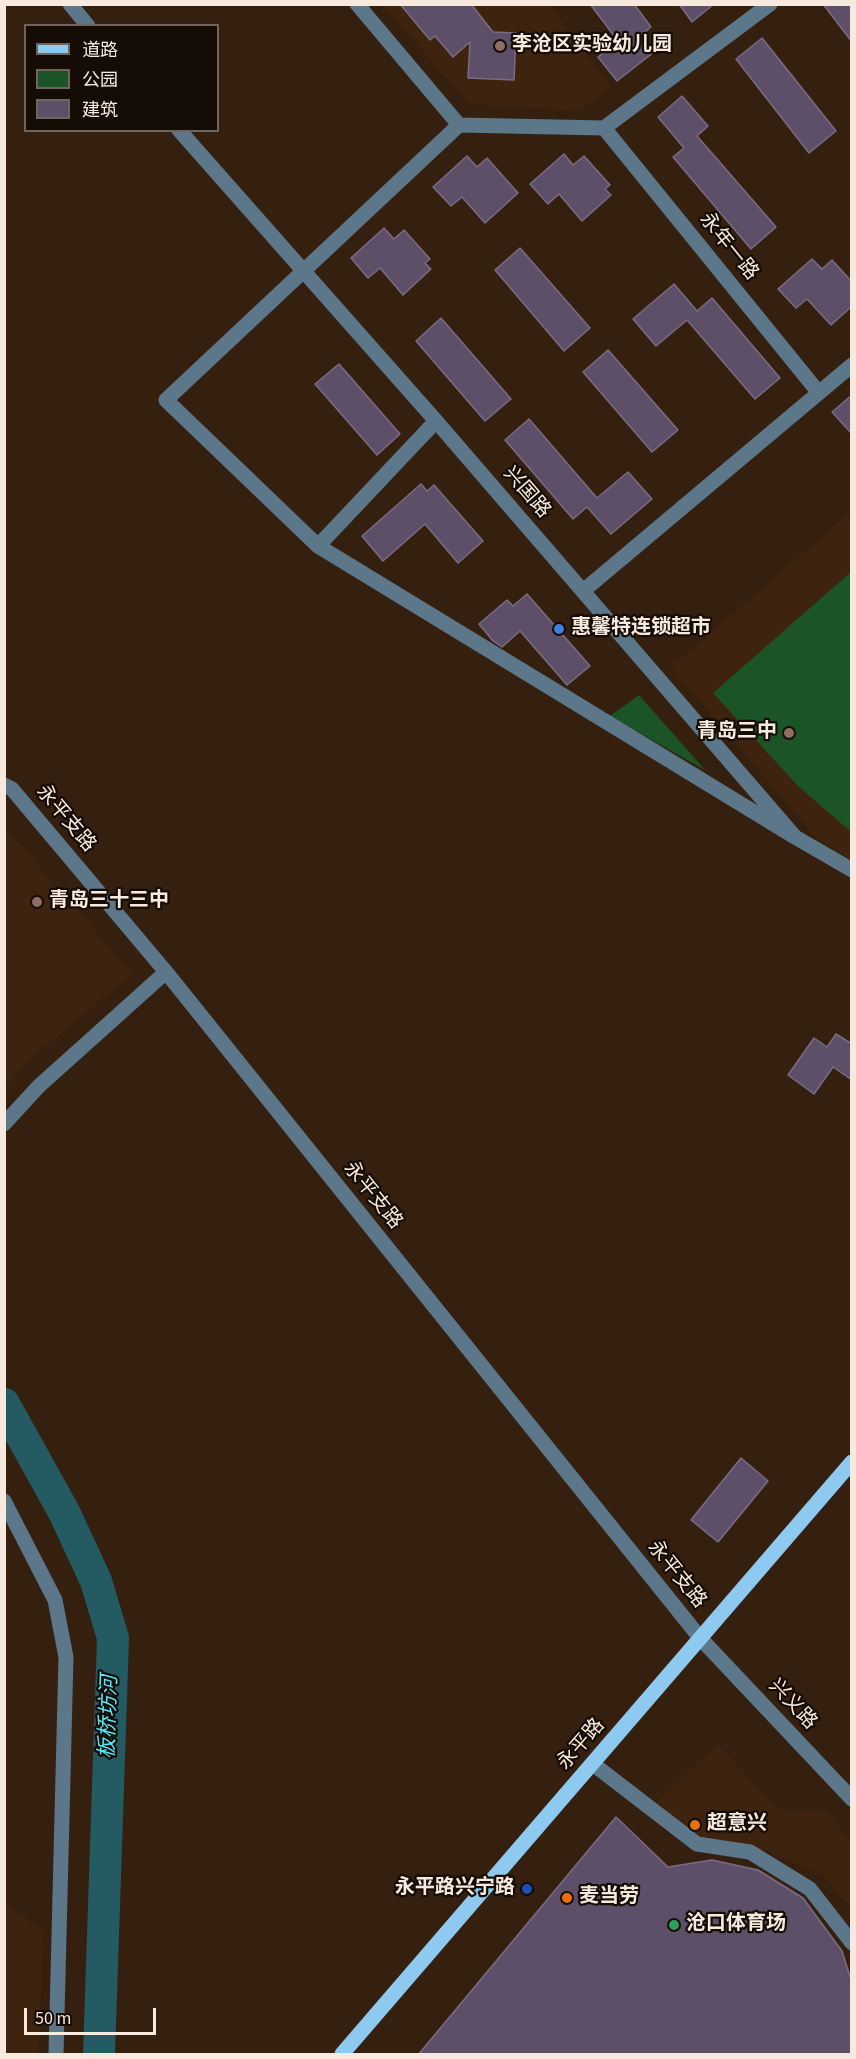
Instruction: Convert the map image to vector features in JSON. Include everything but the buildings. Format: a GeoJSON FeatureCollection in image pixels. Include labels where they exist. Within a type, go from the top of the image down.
{"type":"FeatureCollection","features":[{"type":"Feature","properties":{"kind":"main road","name":"永平路"},"geometry":{"type":"LineString","coordinates":[[342,2055],[852,1462]]}},
{"type":"Feature","properties":{"kind":"street"},"geometry":{"type":"LineString","coordinates":[[70,4],[86,24]]}},
{"type":"Feature","properties":{"kind":"street"},"geometry":{"type":"LineString","coordinates":[[357,4],[459,125]]}},
{"type":"Feature","properties":{"kind":"street"},"geometry":{"type":"LineString","coordinates":[[770,4],[604,128],[459,125],[166,400],[318,546],[795,837]]}},
{"type":"Feature","properties":{"kind":"street","name":"永年一路"},"geometry":{"type":"LineString","coordinates":[[604,128],[819,393]]}},
{"type":"Feature","properties":{"kind":"street","name":"兴国路"},"geometry":{"type":"LineString","coordinates":[[182,132],[436,421],[795,837],[852,870]]}},
{"type":"Feature","properties":{"kind":"street"},"geometry":{"type":"LineString","coordinates":[[583,591],[852,365]]}},
{"type":"Feature","properties":{"kind":"street"},"geometry":{"type":"LineString","coordinates":[[318,546],[436,421]]}},
{"type":"Feature","properties":{"kind":"street","name":"永平支路"},"geometry":{"type":"LineString","coordinates":[[4,785],[12,789],[166,972],[701,1639]]}},
{"type":"Feature","properties":{"kind":"street"},"geometry":{"type":"LineString","coordinates":[[4,1124],[39,1086],[166,972]]}},
{"type":"Feature","properties":{"kind":"street"},"geometry":{"type":"LineString","coordinates":[[4,1501],[55,1600],[66,1657],[56,2055]]}},
{"type":"Feature","properties":{"kind":"street","name":"兴义路"},"geometry":{"type":"LineString","coordinates":[[701,1639],[852,1799]]}},
{"type":"Feature","properties":{"kind":"street"},"geometry":{"type":"LineString","coordinates":[[593,1764],[697,1844],[750,1852],[810,1889],[852,1942]]}},
{"type":"Feature","properties":{"kind":"shaded area","name":"李沧区实验幼儿园"},"geometry":{"type":"Polygon","coordinates":[[[382,5],[550,5],[611,88],[579,111],[470,104],[382,5]]]}},
{"type":"Feature","properties":{"kind":"shaded area","name":"青岛三中"},"geometry":{"type":"Polygon","coordinates":[[[851,512],[851,860],[818,840],[671,667],[851,512]]]}},
{"type":"Feature","properties":{"kind":"shaded area","name":"青岛三十三中"},"geometry":{"type":"Polygon","coordinates":[[[5,828],[133,974],[32,1057],[5,1088],[5,828]]]}},
{"type":"Feature","properties":{"kind":"shaded area"},"geometry":{"type":"Polygon","coordinates":[[[717,1744],[779,1809],[826,1811],[851,1841],[851,1907],[823,1875],[765,1850],[702,1849],[657,1802],[717,1744]]]}},
{"type":"Feature","properties":{"kind":"shaded area"},"geometry":{"type":"Polygon","coordinates":[[[4,1901],[44,1931],[38,2054],[5,2054],[4,1901]]]}},
{"type":"Feature","properties":{"kind":"green space"},"geometry":{"type":"Polygon","coordinates":[[[851,572],[851,832],[797,785],[713,693],[851,572]]]}},
{"type":"Feature","properties":{"kind":"green space"},"geometry":{"type":"Polygon","coordinates":[[[639,695],[705,770],[610,716],[639,695]]]}},
{"type":"Feature","properties":{"kind":"waterway","name":"板桥坊河"},"geometry":{"type":"LineString","coordinates":[[4,1404],[64,1512],[96,1581],[113,1638],[99,2054]]}},
{"type":"Feature","properties":{"kind":"place","name":"李沧区实验幼儿园"},"geometry":{"type":"Point","coordinates":[500,46]}},
{"type":"Feature","properties":{"kind":"place","name":"惠馨特连锁超市"},"geometry":{"type":"Point","coordinates":[559,629]}},
{"type":"Feature","properties":{"kind":"place","name":"青岛三中"},"geometry":{"type":"Point","coordinates":[789,733]}},
{"type":"Feature","properties":{"kind":"place","name":"青岛三十三中"},"geometry":{"type":"Point","coordinates":[37,902]}},
{"type":"Feature","properties":{"kind":"place","name":"超意兴"},"geometry":{"type":"Point","coordinates":[695,1825]}},
{"type":"Feature","properties":{"kind":"place","name":"永平路兴宁路"},"geometry":{"type":"Point","coordinates":[527,1889]}},
{"type":"Feature","properties":{"kind":"place","name":"麦当劳"},"geometry":{"type":"Point","coordinates":[567,1898]}},
{"type":"Feature","properties":{"kind":"place","name":"沧口体育场"},"geometry":{"type":"Point","coordinates":[674,1925]}}]}
